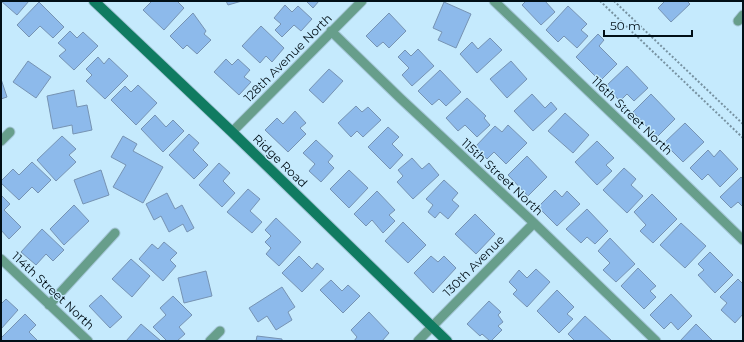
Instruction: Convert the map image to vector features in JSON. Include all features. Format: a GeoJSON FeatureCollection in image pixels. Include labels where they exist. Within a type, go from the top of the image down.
{"type":"FeatureCollection","features":[{"type":"Feature","properties":{"kind":"street","name":"Ridge Road"},"geometry":{"type":"LineString","coordinates":[[94,1],[232,132],[447,341]]}},
{"type":"Feature","properties":{"kind":"street","name":"128th Avenue North"},"geometry":{"type":"LineString","coordinates":[[232,132],[362,1]]}},
{"type":"Feature","properties":{"kind":"street","name":"116th Street North"},"geometry":{"type":"LineString","coordinates":[[494,1],[743,240]]}},
{"type":"Feature","properties":{"kind":"street","name":"115th Street North"},"geometry":{"type":"LineString","coordinates":[[331,31],[656,341]]}},
{"type":"Feature","properties":{"kind":"street"},"geometry":{"type":"LineString","coordinates":[[1,141],[10,132]]}},
{"type":"Feature","properties":{"kind":"street","name":"130th Avenue"},"geometry":{"type":"LineString","coordinates":[[418,341],[534,223]]}},
{"type":"Feature","properties":{"kind":"street"},"geometry":{"type":"LineString","coordinates":[[49,305],[115,233]]}},
{"type":"Feature","properties":{"kind":"street","name":"114th Street North"},"geometry":{"type":"LineString","coordinates":[[1,259],[88,341]]}},
{"type":"Feature","properties":{"kind":"street"},"geometry":{"type":"LineString","coordinates":[[210,341],[220,331]]}},
{"type":"Feature","properties":{"kind":"path"},"geometry":{"type":"LineString","coordinates":[[600,1],[743,138]]}},
{"type":"Feature","properties":{"kind":"path"},"geometry":{"type":"LineString","coordinates":[[614,1],[743,124]]}},
{"type":"Feature","properties":{"kind":"building"},"geometry":{"type":"Polygon","coordinates":[[[1,1],[29,1],[17,15],[1,1]]]}},
{"type":"Feature","properties":{"kind":"building"},"geometry":{"type":"Polygon","coordinates":[[[152,1],[177,1],[184,8],[164,30],[143,10],[152,1]]]}},
{"type":"Feature","properties":{"kind":"building"},"geometry":{"type":"Polygon","coordinates":[[[226,1],[242,1],[228,5],[226,1]]]}},
{"type":"Feature","properties":{"kind":"building"},"geometry":{"type":"Polygon","coordinates":[[[306,1],[319,1],[313,8],[306,1]]]}},
{"type":"Feature","properties":{"kind":"building"},"geometry":{"type":"Polygon","coordinates":[[[526,1],[545,1],[555,12],[541,25],[522,5],[526,1]]]}},
{"type":"Feature","properties":{"kind":"building"},"geometry":{"type":"Polygon","coordinates":[[[665,1],[687,1],[690,4],[671,22],[658,8],[665,1]]]}},
{"type":"Feature","properties":{"kind":"building"},"geometry":{"type":"Polygon","coordinates":[[[39,2],[64,27],[53,38],[40,26],[29,37],[17,25],[39,2]]]}},
{"type":"Feature","properties":{"kind":"building"},"geometry":{"type":"Polygon","coordinates":[[[444,2],[471,14],[456,48],[438,40],[442,32],[433,28],[444,2]]]}},
{"type":"Feature","properties":{"kind":"building"},"geometry":{"type":"Polygon","coordinates":[[[285,5],[292,12],[298,6],[312,19],[301,31],[294,25],[282,37],[275,30],[281,24],[274,18],[285,5]]]}},
{"type":"Feature","properties":{"kind":"building"},"geometry":{"type":"Polygon","coordinates":[[[568,6],[587,24],[581,30],[588,36],[577,48],[564,36],[558,42],[546,30],[568,6]]]}},
{"type":"Feature","properties":{"kind":"building"},"geometry":{"type":"Polygon","coordinates":[[[193,13],[206,31],[204,34],[211,40],[197,54],[187,45],[183,49],[170,36],[193,13]]]}},
{"type":"Feature","properties":{"kind":"building"},"geometry":{"type":"Polygon","coordinates":[[[389,13],[406,31],[389,48],[383,42],[377,47],[366,36],[389,13]]]}},
{"type":"Feature","properties":{"kind":"building"},"geometry":{"type":"Polygon","coordinates":[[[261,26],[284,48],[272,62],[266,56],[260,63],[242,46],[261,26]]]}},
{"type":"Feature","properties":{"kind":"building"},"geometry":{"type":"Polygon","coordinates":[[[70,31],[77,38],[83,32],[98,46],[74,70],[59,56],[66,50],[58,43],[70,31]]]}},
{"type":"Feature","properties":{"kind":"building"},"geometry":{"type":"Polygon","coordinates":[[[598,34],[604,40],[599,46],[617,64],[600,81],[576,57],[598,34]]]}},
{"type":"Feature","properties":{"kind":"building"},"geometry":{"type":"Polygon","coordinates":[[[490,38],[502,50],[477,73],[460,54],[472,42],[478,49],[490,38]]]}},
{"type":"Feature","properties":{"kind":"building"},"geometry":{"type":"Polygon","coordinates":[[[418,49],[434,66],[412,86],[402,75],[409,68],[398,57],[405,50],[411,56],[418,49]]]}},
{"type":"Feature","properties":{"kind":"building"},"geometry":{"type":"Polygon","coordinates":[[[98,57],[104,64],[109,58],[128,76],[105,99],[86,81],[92,75],[86,69],[98,57]]]}},
{"type":"Feature","properties":{"kind":"building"},"geometry":{"type":"Polygon","coordinates":[[[226,59],[232,65],[238,59],[250,70],[244,77],[251,82],[239,95],[214,72],[226,59]]]}},
{"type":"Feature","properties":{"kind":"building"},"geometry":{"type":"Polygon","coordinates":[[[28,61],[51,77],[36,98],[13,82],[28,61]]]}},
{"type":"Feature","properties":{"kind":"building"},"geometry":{"type":"Polygon","coordinates":[[[511,61],[527,79],[507,98],[490,79],[511,61]]]}},
{"type":"Feature","properties":{"kind":"building"},"geometry":{"type":"Polygon","coordinates":[[[627,66],[648,88],[634,101],[627,94],[620,101],[606,86],[627,66]]]}},
{"type":"Feature","properties":{"kind":"building"},"geometry":{"type":"Polygon","coordinates":[[[329,69],[343,81],[323,103],[309,90],[329,69]]]}},
{"type":"Feature","properties":{"kind":"building"},"geometry":{"type":"Polygon","coordinates":[[[440,70],[461,92],[446,106],[439,99],[432,105],[418,91],[440,70]]]}},
{"type":"Feature","properties":{"kind":"building"},"geometry":{"type":"Polygon","coordinates":[[[1,79],[7,97],[1,99],[1,79]]]}},
{"type":"Feature","properties":{"kind":"building"},"geometry":{"type":"Polygon","coordinates":[[[138,85],[157,103],[136,125],[111,100],[125,86],[131,92],[138,85]]]}},
{"type":"Feature","properties":{"kind":"building"},"geometry":{"type":"Polygon","coordinates":[[[74,90],[77,107],[87,105],[92,130],[73,134],[72,125],[53,129],[47,96],[74,90]]]}},
{"type":"Feature","properties":{"kind":"building"},"geometry":{"type":"Polygon","coordinates":[[[532,94],[545,108],[551,102],[557,109],[533,131],[514,111],[532,94]]]}},
{"type":"Feature","properties":{"kind":"building"},"geometry":{"type":"Polygon","coordinates":[[[651,94],[675,119],[657,137],[633,112],[651,94]]]}},
{"type":"Feature","properties":{"kind":"building"},"geometry":{"type":"Polygon","coordinates":[[[467,98],[486,116],[484,118],[490,125],[477,137],[465,125],[458,131],[446,118],[467,98]]]}},
{"type":"Feature","properties":{"kind":"building"},"geometry":{"type":"Polygon","coordinates":[[[356,106],[362,112],[368,107],[381,120],[363,137],[357,131],[351,137],[338,123],[356,106]]]}},
{"type":"Feature","properties":{"kind":"building"},"geometry":{"type":"Polygon","coordinates":[[[295,111],[306,123],[300,128],[306,134],[288,152],[265,130],[277,118],[283,124],[295,111]]]}},
{"type":"Feature","properties":{"kind":"building"},"geometry":{"type":"Polygon","coordinates":[[[565,113],[589,135],[573,153],[548,131],[565,113]]]}},
{"type":"Feature","properties":{"kind":"building"},"geometry":{"type":"Polygon","coordinates":[[[155,115],[166,127],[173,120],[184,131],[163,152],[141,129],[155,115]]]}},
{"type":"Feature","properties":{"kind":"building"},"geometry":{"type":"Polygon","coordinates":[[[685,123],[704,142],[683,162],[664,143],[685,123]]]}},
{"type":"Feature","properties":{"kind":"building"},"geometry":{"type":"Polygon","coordinates":[[[508,125],[527,143],[506,164],[494,152],[487,159],[475,147],[495,126],[502,132],[508,125]]]}},
{"type":"Feature","properties":{"kind":"building"},"geometry":{"type":"Polygon","coordinates":[[[388,127],[399,137],[392,144],[403,155],[390,169],[368,147],[388,127]]]}},
{"type":"Feature","properties":{"kind":"building"},"geometry":{"type":"Polygon","coordinates":[[[189,134],[199,143],[193,150],[208,165],[194,179],[169,155],[189,134]]]}},
{"type":"Feature","properties":{"kind":"building"},"geometry":{"type":"Polygon","coordinates":[[[62,136],[76,149],[69,155],[76,162],[56,181],[37,160],[62,136]]]}},
{"type":"Feature","properties":{"kind":"building"},"geometry":{"type":"Polygon","coordinates":[[[123,136],[137,144],[133,151],[163,167],[143,203],[113,187],[126,165],[111,157],[123,136]]]}},
{"type":"Feature","properties":{"kind":"building"},"geometry":{"type":"Polygon","coordinates":[[[316,140],[333,156],[328,162],[334,168],[321,182],[309,171],[315,164],[303,153],[316,140]]]}},
{"type":"Feature","properties":{"kind":"building"},"geometry":{"type":"Polygon","coordinates":[[[597,141],[614,158],[606,165],[612,171],[597,185],[575,162],[597,141]]]}},
{"type":"Feature","properties":{"kind":"building"},"geometry":{"type":"Polygon","coordinates":[[[708,150],[714,157],[720,150],[738,169],[720,187],[708,174],[702,180],[690,168],[708,150]]]}},
{"type":"Feature","properties":{"kind":"building"},"geometry":{"type":"Polygon","coordinates":[[[527,156],[547,177],[528,196],[508,175],[527,156]]]}},
{"type":"Feature","properties":{"kind":"building"},"geometry":{"type":"Polygon","coordinates":[[[412,158],[422,169],[429,163],[439,175],[413,199],[397,182],[403,176],[398,170],[412,158]]]}},
{"type":"Feature","properties":{"kind":"building"},"geometry":{"type":"Polygon","coordinates":[[[32,162],[51,180],[38,193],[32,187],[19,200],[1,183],[1,181],[13,169],[19,175],[32,162]]]}},
{"type":"Feature","properties":{"kind":"building"},"geometry":{"type":"Polygon","coordinates":[[[219,163],[230,173],[223,181],[235,193],[222,207],[199,185],[219,163]]]}},
{"type":"Feature","properties":{"kind":"building"},"geometry":{"type":"Polygon","coordinates":[[[624,168],[636,179],[631,185],[643,196],[627,213],[603,190],[624,168]]]}},
{"type":"Feature","properties":{"kind":"building"},"geometry":{"type":"Polygon","coordinates":[[[101,170],[109,195],[83,204],[74,180],[101,170]]]}},
{"type":"Feature","properties":{"kind":"building"},"geometry":{"type":"Polygon","coordinates":[[[349,170],[368,188],[349,208],[330,189],[349,170]]]}},
{"type":"Feature","properties":{"kind":"building"},"geometry":{"type":"Polygon","coordinates":[[[741,177],[743,179],[743,207],[738,202],[731,208],[720,197],[741,177]]]}},
{"type":"Feature","properties":{"kind":"building"},"geometry":{"type":"Polygon","coordinates":[[[444,180],[458,193],[452,200],[459,206],[448,219],[440,212],[435,218],[428,212],[433,205],[426,199],[444,180]]]}},
{"type":"Feature","properties":{"kind":"building"},"geometry":{"type":"Polygon","coordinates":[[[248,189],[260,199],[250,211],[262,222],[252,233],[227,212],[248,189]]]}},
{"type":"Feature","properties":{"kind":"building"},"geometry":{"type":"Polygon","coordinates":[[[555,190],[562,197],[567,191],[580,204],[557,226],[538,207],[555,190]]]}},
{"type":"Feature","properties":{"kind":"building"},"geometry":{"type":"Polygon","coordinates":[[[377,191],[395,210],[389,215],[395,221],[383,233],[372,220],[366,226],[354,214],[377,191]]]}},
{"type":"Feature","properties":{"kind":"building"},"geometry":{"type":"Polygon","coordinates":[[[167,193],[175,209],[182,205],[194,228],[187,232],[183,224],[169,232],[161,216],[154,220],[146,204],[167,193]]]}},
{"type":"Feature","properties":{"kind":"building"},"geometry":{"type":"Polygon","coordinates":[[[652,194],[677,219],[653,243],[640,231],[646,225],[634,212],[652,194]]]}},
{"type":"Feature","properties":{"kind":"building"},"geometry":{"type":"Polygon","coordinates":[[[1,195],[10,204],[4,210],[21,227],[9,239],[1,230],[1,195]]]}},
{"type":"Feature","properties":{"kind":"building"},"geometry":{"type":"Polygon","coordinates":[[[74,205],[89,221],[64,245],[50,229],[74,205]]]}},
{"type":"Feature","properties":{"kind":"building"},"geometry":{"type":"Polygon","coordinates":[[[587,209],[608,231],[595,244],[587,237],[581,243],[566,229],[587,209]]]}},
{"type":"Feature","properties":{"kind":"building"},"geometry":{"type":"Polygon","coordinates":[[[475,214],[495,234],[476,254],[455,234],[475,214]]]}},
{"type":"Feature","properties":{"kind":"building"},"geometry":{"type":"Polygon","coordinates":[[[276,218],[301,242],[279,266],[266,254],[271,248],[265,242],[271,236],[265,230],[276,218]]]}},
{"type":"Feature","properties":{"kind":"building"},"geometry":{"type":"Polygon","coordinates":[[[403,222],[426,245],[408,263],[385,241],[403,222]]]}},
{"type":"Feature","properties":{"kind":"building"},"geometry":{"type":"Polygon","coordinates":[[[681,223],[706,246],[685,268],[660,245],[681,223]]]}},
{"type":"Feature","properties":{"kind":"building"},"geometry":{"type":"Polygon","coordinates":[[[42,229],[64,250],[53,261],[46,254],[36,265],[21,252],[42,229]]]}},
{"type":"Feature","properties":{"kind":"building"},"geometry":{"type":"Polygon","coordinates":[[[610,238],[635,264],[616,282],[603,270],[610,263],[598,251],[610,238]]]}},
{"type":"Feature","properties":{"kind":"building"},"geometry":{"type":"Polygon","coordinates":[[[164,242],[177,253],[170,260],[176,266],[163,281],[139,259],[152,244],[158,249],[164,242]]]}},
{"type":"Feature","properties":{"kind":"building"},"geometry":{"type":"Polygon","coordinates":[[[710,252],[733,275],[715,293],[698,275],[704,270],[698,264],[710,252]]]}},
{"type":"Feature","properties":{"kind":"building"},"geometry":{"type":"Polygon","coordinates":[[[299,256],[312,269],[317,263],[324,269],[302,292],[282,273],[299,256]]]}},
{"type":"Feature","properties":{"kind":"building"},"geometry":{"type":"Polygon","coordinates":[[[431,256],[438,262],[444,256],[456,268],[433,293],[414,273],[431,256]]]}},
{"type":"Feature","properties":{"kind":"building"},"geometry":{"type":"Polygon","coordinates":[[[131,259],[150,276],[132,297],[112,279],[131,259]]]}},
{"type":"Feature","properties":{"kind":"building"},"geometry":{"type":"Polygon","coordinates":[[[638,268],[656,286],[650,291],[656,297],[644,309],[621,286],[638,268]]]}},
{"type":"Feature","properties":{"kind":"building"},"geometry":{"type":"Polygon","coordinates":[[[536,269],[550,282],[527,307],[513,294],[517,290],[509,282],[519,270],[527,278],[536,269]]]}},
{"type":"Feature","properties":{"kind":"building"},"geometry":{"type":"Polygon","coordinates":[[[206,271],[212,296],[184,303],[178,278],[206,271]]]}},
{"type":"Feature","properties":{"kind":"building"},"geometry":{"type":"Polygon","coordinates":[[[738,279],[743,284],[743,314],[735,323],[721,310],[727,303],[720,297],[738,279]]]}},
{"type":"Feature","properties":{"kind":"building"},"geometry":{"type":"Polygon","coordinates":[[[331,280],[342,291],[348,285],[360,296],[343,313],[320,290],[331,280]]]}},
{"type":"Feature","properties":{"kind":"building"},"geometry":{"type":"Polygon","coordinates":[[[282,287],[295,307],[288,312],[292,320],[276,330],[267,316],[258,322],[249,308],[282,287]]]}},
{"type":"Feature","properties":{"kind":"building"},"geometry":{"type":"Polygon","coordinates":[[[557,290],[574,307],[567,314],[573,319],[559,333],[537,311],[557,290]]]}},
{"type":"Feature","properties":{"kind":"building"},"geometry":{"type":"Polygon","coordinates":[[[671,294],[692,316],[678,330],[671,322],[664,329],[650,315],[671,294]]]}},
{"type":"Feature","properties":{"kind":"building"},"geometry":{"type":"Polygon","coordinates":[[[101,295],[122,317],[110,328],[89,306],[101,295]]]}},
{"type":"Feature","properties":{"kind":"building"},"geometry":{"type":"Polygon","coordinates":[[[173,296],[192,315],[179,327],[185,334],[177,341],[167,341],[153,327],[166,315],[160,308],[173,296]]]}},
{"type":"Feature","properties":{"kind":"building"},"geometry":{"type":"Polygon","coordinates":[[[6,299],[18,310],[1,329],[1,304],[6,299]]]}},
{"type":"Feature","properties":{"kind":"building"},"geometry":{"type":"Polygon","coordinates":[[[489,301],[501,312],[498,315],[503,322],[498,326],[502,330],[491,341],[482,334],[480,336],[467,324],[489,301]]]}},
{"type":"Feature","properties":{"kind":"building"},"geometry":{"type":"Polygon","coordinates":[[[369,312],[389,333],[382,341],[354,341],[357,337],[351,330],[369,312]]]}},
{"type":"Feature","properties":{"kind":"building"},"geometry":{"type":"Polygon","coordinates":[[[25,314],[36,325],[29,332],[38,341],[2,341],[1,338],[25,314]]]}},
{"type":"Feature","properties":{"kind":"building"},"geometry":{"type":"Polygon","coordinates":[[[585,316],[611,340],[575,341],[568,334],[585,316]]]}},
{"type":"Feature","properties":{"kind":"building"},"geometry":{"type":"Polygon","coordinates":[[[141,324],[161,341],[126,341],[141,324]]]}},
{"type":"Feature","properties":{"kind":"building"},"geometry":{"type":"Polygon","coordinates":[[[696,324],[713,341],[680,341],[696,324]]]}},
{"type":"Feature","properties":{"kind":"building"},"geometry":{"type":"Polygon","coordinates":[[[257,336],[282,339],[282,341],[256,341],[257,336]]]}}]}
